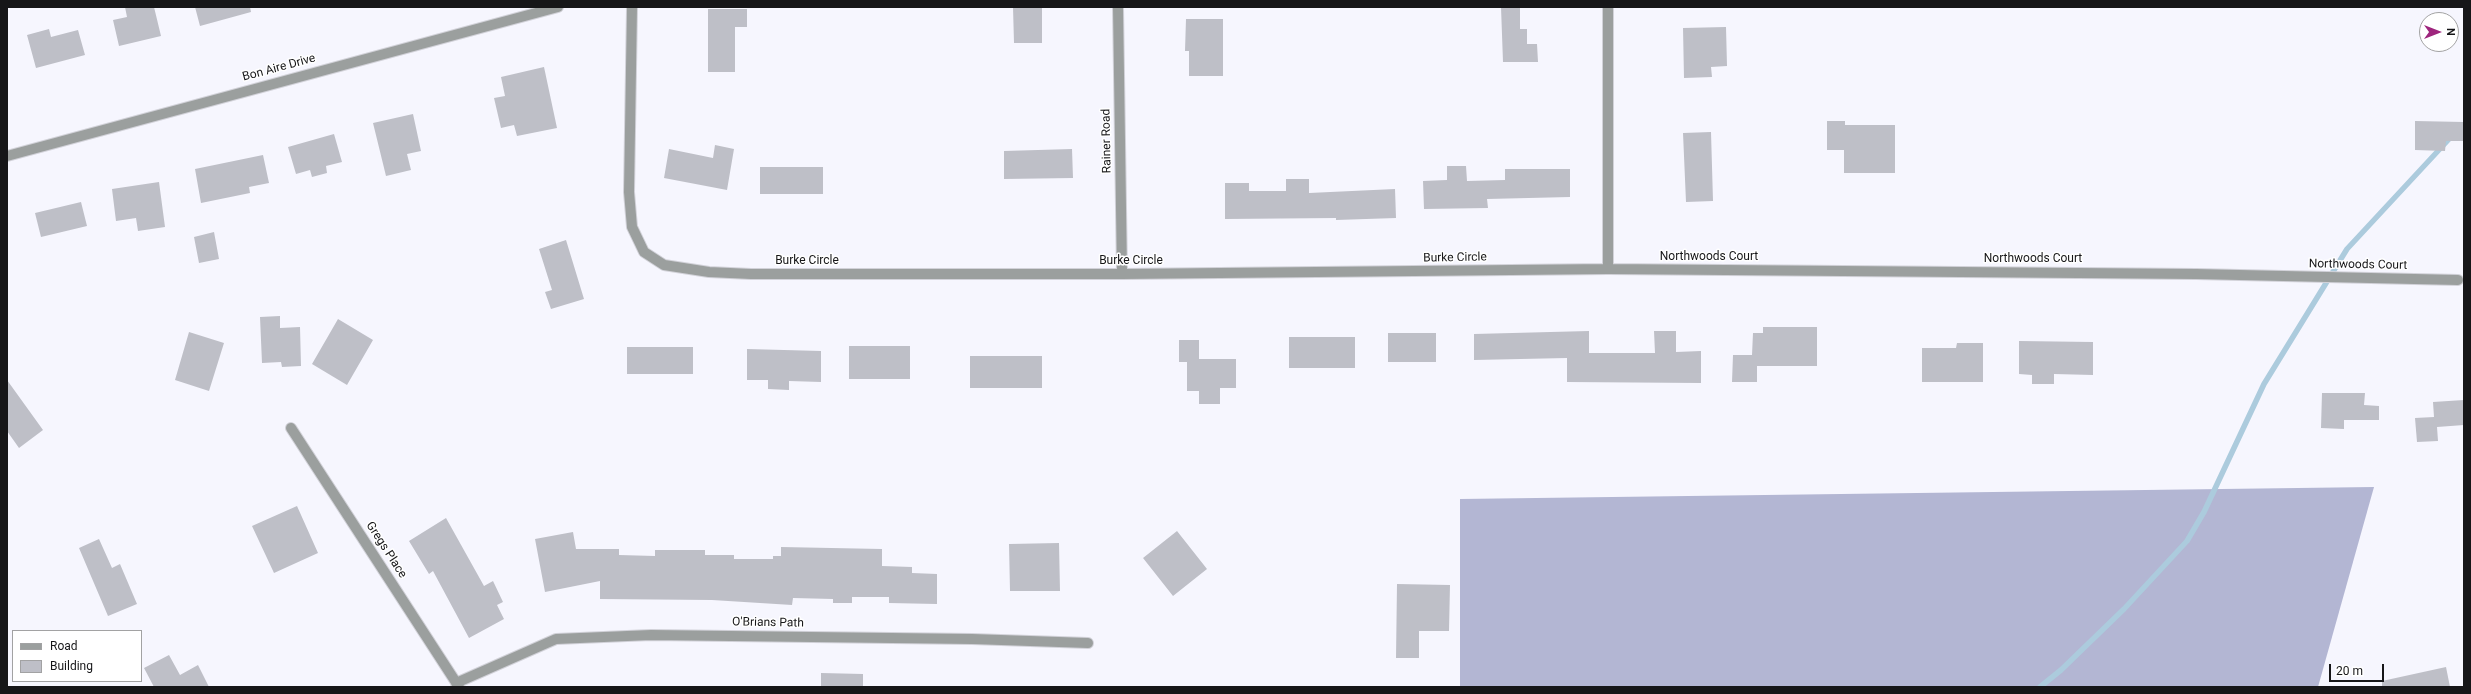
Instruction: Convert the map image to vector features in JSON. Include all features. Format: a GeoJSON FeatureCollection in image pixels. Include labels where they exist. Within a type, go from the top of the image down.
{"type":"FeatureCollection","features":[{"type":"Feature","properties":{"kind":"street","name":"Bon Aire Drive"},"geometry":{"type":"LineString","coordinates":[[7,156],[558,7]]}},
{"type":"Feature","properties":{"kind":"street","name":"Burke Circle"},"geometry":{"type":"LineString","coordinates":[[632,7],[630,192],[632,227],[644,252],[664,265],[709,272],[751,274],[1122,274],[1608,269]]}},
{"type":"Feature","properties":{"kind":"street","name":"Rainer Road"},"geometry":{"type":"LineString","coordinates":[[1118,7],[1122,274]]}},
{"type":"Feature","properties":{"kind":"street"},"geometry":{"type":"LineString","coordinates":[[1608,7],[1608,269]]}},
{"type":"Feature","properties":{"kind":"street","name":"Northwoods Court"},"geometry":{"type":"LineString","coordinates":[[1608,269],[2196,274],[2458,280]]}},
{"type":"Feature","properties":{"kind":"street","name":"Gregs Place"},"geometry":{"type":"LineString","coordinates":[[291,428],[457,685]]}},
{"type":"Feature","properties":{"kind":"street","name":"O'Brians Path"},"geometry":{"type":"LineString","coordinates":[[457,685],[556,639],[659,635],[972,639],[1088,643]]}},
{"type":"Feature","properties":{"kind":"shaded area"},"geometry":{"type":"Polygon","coordinates":[[[2374,487],[2318,687],[1460,687],[1460,499],[2374,487]]]}},
{"type":"Feature","properties":{"kind":"building"},"geometry":{"type":"Polygon","coordinates":[[[125,7],[154,7],[161,36],[119,46],[113,20],[127,17],[125,7]]]}},
{"type":"Feature","properties":{"kind":"building"},"geometry":{"type":"Polygon","coordinates":[[[195,7],[250,7],[251,12],[200,26],[195,7]]]}},
{"type":"Feature","properties":{"kind":"building"},"geometry":{"type":"Polygon","coordinates":[[[1013,7],[1042,7],[1042,43],[1014,43],[1013,7]]]}},
{"type":"Feature","properties":{"kind":"building"},"geometry":{"type":"Polygon","coordinates":[[[1501,7],[1520,7],[1520,29],[1527,29],[1527,44],[1537,44],[1538,62],[1503,62],[1501,7]]]}},
{"type":"Feature","properties":{"kind":"building"},"geometry":{"type":"Polygon","coordinates":[[[708,9],[747,9],[747,27],[735,27],[735,72],[708,72],[708,9]]]}},
{"type":"Feature","properties":{"kind":"building"},"geometry":{"type":"Polygon","coordinates":[[[1186,19],[1223,19],[1223,76],[1189,76],[1189,51],[1185,51],[1186,19]]]}},
{"type":"Feature","properties":{"kind":"building"},"geometry":{"type":"Polygon","coordinates":[[[1726,27],[1727,66],[1711,67],[1712,77],[1684,78],[1683,28],[1726,27]]]}},
{"type":"Feature","properties":{"kind":"building"},"geometry":{"type":"Polygon","coordinates":[[[49,29],[51,37],[78,30],[85,55],[36,68],[27,35],[49,29]]]}},
{"type":"Feature","properties":{"kind":"building"},"geometry":{"type":"Polygon","coordinates":[[[544,67],[557,128],[517,136],[514,125],[501,128],[494,98],[505,96],[501,77],[544,67]]]}},
{"type":"Feature","properties":{"kind":"building"},"geometry":{"type":"Polygon","coordinates":[[[413,114],[421,151],[407,154],[411,170],[386,176],[373,123],[413,114]]]}},
{"type":"Feature","properties":{"kind":"building"},"geometry":{"type":"Polygon","coordinates":[[[1827,121],[1845,121],[1845,125],[1895,125],[1895,173],[1844,173],[1844,150],[1827,150],[1827,121]]]}},
{"type":"Feature","properties":{"kind":"building"},"geometry":{"type":"Polygon","coordinates":[[[2415,121],[2464,122],[2464,141],[2446,141],[2445,151],[2415,150],[2415,121]]]}},
{"type":"Feature","properties":{"kind":"building"},"geometry":{"type":"Polygon","coordinates":[[[1711,132],[1713,201],[1686,202],[1683,133],[1711,132]]]}},
{"type":"Feature","properties":{"kind":"building"},"geometry":{"type":"Polygon","coordinates":[[[334,134],[342,162],[326,166],[327,173],[312,177],[310,170],[296,174],[288,147],[334,134]]]}},
{"type":"Feature","properties":{"kind":"building"},"geometry":{"type":"Polygon","coordinates":[[[715,145],[734,149],[727,190],[664,178],[669,149],[713,158],[715,145]]]}},
{"type":"Feature","properties":{"kind":"building"},"geometry":{"type":"Polygon","coordinates":[[[1072,149],[1073,178],[1004,179],[1004,151],[1072,149]]]}},
{"type":"Feature","properties":{"kind":"building"},"geometry":{"type":"Polygon","coordinates":[[[263,155],[269,183],[249,187],[250,193],[201,203],[195,169],[263,155]]]}},
{"type":"Feature","properties":{"kind":"building"},"geometry":{"type":"Polygon","coordinates":[[[1447,166],[1466,166],[1467,181],[1505,180],[1505,169],[1570,169],[1570,197],[1487,199],[1488,208],[1424,209],[1423,181],[1447,180],[1447,166]]]}},
{"type":"Feature","properties":{"kind":"building"},"geometry":{"type":"Polygon","coordinates":[[[760,167],[823,167],[823,194],[760,194],[760,167]]]}},
{"type":"Feature","properties":{"kind":"building"},"geometry":{"type":"Polygon","coordinates":[[[1286,179],[1309,179],[1309,193],[1395,189],[1396,218],[1336,220],[1336,218],[1225,219],[1225,183],[1249,183],[1249,191],[1286,191],[1286,179]]]}},
{"type":"Feature","properties":{"kind":"building"},"geometry":{"type":"Polygon","coordinates":[[[159,182],[165,227],[138,231],[136,218],[116,221],[112,189],[159,182]]]}},
{"type":"Feature","properties":{"kind":"building"},"geometry":{"type":"Polygon","coordinates":[[[81,202],[87,226],[41,237],[35,213],[81,202]]]}},
{"type":"Feature","properties":{"kind":"building"},"geometry":{"type":"Polygon","coordinates":[[[214,232],[219,259],[199,263],[194,237],[214,232]]]}},
{"type":"Feature","properties":{"kind":"building"},"geometry":{"type":"Polygon","coordinates":[[[566,240],[584,299],[551,309],[545,292],[552,290],[539,249],[566,240]]]}},
{"type":"Feature","properties":{"kind":"building"},"geometry":{"type":"Polygon","coordinates":[[[280,316],[280,328],[300,327],[301,366],[282,367],[281,362],[262,363],[260,317],[280,316]]]}},
{"type":"Feature","properties":{"kind":"building"},"geometry":{"type":"Polygon","coordinates":[[[338,319],[373,340],[347,385],[312,364],[338,319]]]}},
{"type":"Feature","properties":{"kind":"building"},"geometry":{"type":"Polygon","coordinates":[[[1763,327],[1817,327],[1817,366],[1757,366],[1757,382],[1732,382],[1733,355],[1752,355],[1753,333],[1763,333],[1763,327]]]}},
{"type":"Feature","properties":{"kind":"building"},"geometry":{"type":"Polygon","coordinates":[[[1589,331],[1589,353],[1655,353],[1654,331],[1676,331],[1676,352],[1701,351],[1701,383],[1567,382],[1567,358],[1474,360],[1474,334],[1589,331]]]}},
{"type":"Feature","properties":{"kind":"building"},"geometry":{"type":"Polygon","coordinates":[[[189,332],[224,343],[209,391],[175,380],[189,332]]]}},
{"type":"Feature","properties":{"kind":"building"},"geometry":{"type":"Polygon","coordinates":[[[1388,333],[1436,333],[1436,362],[1388,362],[1388,333]]]}},
{"type":"Feature","properties":{"kind":"building"},"geometry":{"type":"Polygon","coordinates":[[[1289,337],[1355,337],[1355,368],[1289,368],[1289,337]]]}},
{"type":"Feature","properties":{"kind":"building"},"geometry":{"type":"Polygon","coordinates":[[[1179,340],[1199,340],[1199,359],[1236,359],[1236,388],[1220,388],[1220,404],[1199,404],[1199,391],[1187,391],[1187,362],[1179,362],[1179,340]]]}},
{"type":"Feature","properties":{"kind":"building"},"geometry":{"type":"Polygon","coordinates":[[[2019,341],[2093,342],[2093,375],[2054,374],[2054,384],[2032,384],[2032,375],[2019,374],[2019,341]]]}},
{"type":"Feature","properties":{"kind":"building"},"geometry":{"type":"Polygon","coordinates":[[[1957,343],[1983,343],[1983,382],[1922,382],[1922,348],[1956,348],[1957,343]]]}},
{"type":"Feature","properties":{"kind":"building"},"geometry":{"type":"Polygon","coordinates":[[[849,346],[910,346],[910,379],[849,379],[849,346]]]}},
{"type":"Feature","properties":{"kind":"building"},"geometry":{"type":"Polygon","coordinates":[[[627,347],[693,347],[693,374],[627,374],[627,347]]]}},
{"type":"Feature","properties":{"kind":"building"},"geometry":{"type":"Polygon","coordinates":[[[747,349],[821,351],[821,382],[789,381],[789,390],[768,389],[768,380],[747,380],[747,349]]]}},
{"type":"Feature","properties":{"kind":"building"},"geometry":{"type":"Polygon","coordinates":[[[970,356],[1042,356],[1042,388],[970,388],[970,356]]]}},
{"type":"Feature","properties":{"kind":"building"},"geometry":{"type":"Polygon","coordinates":[[[7,380],[43,430],[19,448],[7,431],[7,380]]]}},
{"type":"Feature","properties":{"kind":"building"},"geometry":{"type":"Polygon","coordinates":[[[2322,393],[2365,393],[2364,405],[2379,406],[2379,420],[2344,420],[2344,429],[2321,428],[2322,393]]]}},
{"type":"Feature","properties":{"kind":"building"},"geometry":{"type":"Polygon","coordinates":[[[2464,400],[2464,425],[2437,427],[2438,441],[2417,442],[2415,418],[2434,417],[2433,402],[2464,400]]]}},
{"type":"Feature","properties":{"kind":"building"},"geometry":{"type":"Polygon","coordinates":[[[297,506],[318,553],[274,573],[252,526],[297,506]]]}},
{"type":"Feature","properties":{"kind":"building"},"geometry":{"type":"Polygon","coordinates":[[[446,518],[484,586],[493,581],[503,602],[497,605],[504,619],[469,638],[433,571],[429,574],[409,541],[446,518]]]}},
{"type":"Feature","properties":{"kind":"building"},"geometry":{"type":"Polygon","coordinates":[[[1177,531],[1207,569],[1173,596],[1143,558],[1177,531]]]}},
{"type":"Feature","properties":{"kind":"building"},"geometry":{"type":"Polygon","coordinates":[[[573,532],[576,549],[619,549],[619,555],[655,556],[655,550],[705,550],[705,555],[734,555],[734,559],[773,559],[773,556],[781,556],[781,547],[882,549],[882,566],[912,567],[912,573],[937,574],[937,604],[889,603],[889,597],[852,597],[852,603],[833,603],[833,599],[793,598],[792,605],[712,600],[600,599],[600,581],[545,592],[535,539],[573,532]]]}},
{"type":"Feature","properties":{"kind":"building"},"geometry":{"type":"Polygon","coordinates":[[[99,539],[112,568],[120,564],[137,604],[108,616],[79,548],[99,539]]]}},
{"type":"Feature","properties":{"kind":"building"},"geometry":{"type":"Polygon","coordinates":[[[1059,543],[1060,591],[1010,591],[1009,544],[1059,543]]]}},
{"type":"Feature","properties":{"kind":"building"},"geometry":{"type":"Polygon","coordinates":[[[1397,584],[1450,585],[1449,631],[1419,631],[1419,658],[1396,658],[1397,584]]]}},
{"type":"Feature","properties":{"kind":"building"},"geometry":{"type":"Polygon","coordinates":[[[169,655],[180,675],[198,665],[209,687],[154,687],[144,668],[169,655]]]}},
{"type":"Feature","properties":{"kind":"building"},"geometry":{"type":"Polygon","coordinates":[[[2446,667],[2450,687],[2382,687],[2382,681],[2446,667]]]}},
{"type":"Feature","properties":{"kind":"building"},"geometry":{"type":"Polygon","coordinates":[[[821,673],[863,674],[863,687],[821,687],[821,673]]]}},
{"type":"Feature","properties":{"kind":"waterway"},"geometry":{"type":"LineString","coordinates":[[2040,687],[2061,670],[2124,609],[2187,541],[2204,512],[2264,384],[2347,249],[2450,138],[2464,128]]}}]}
